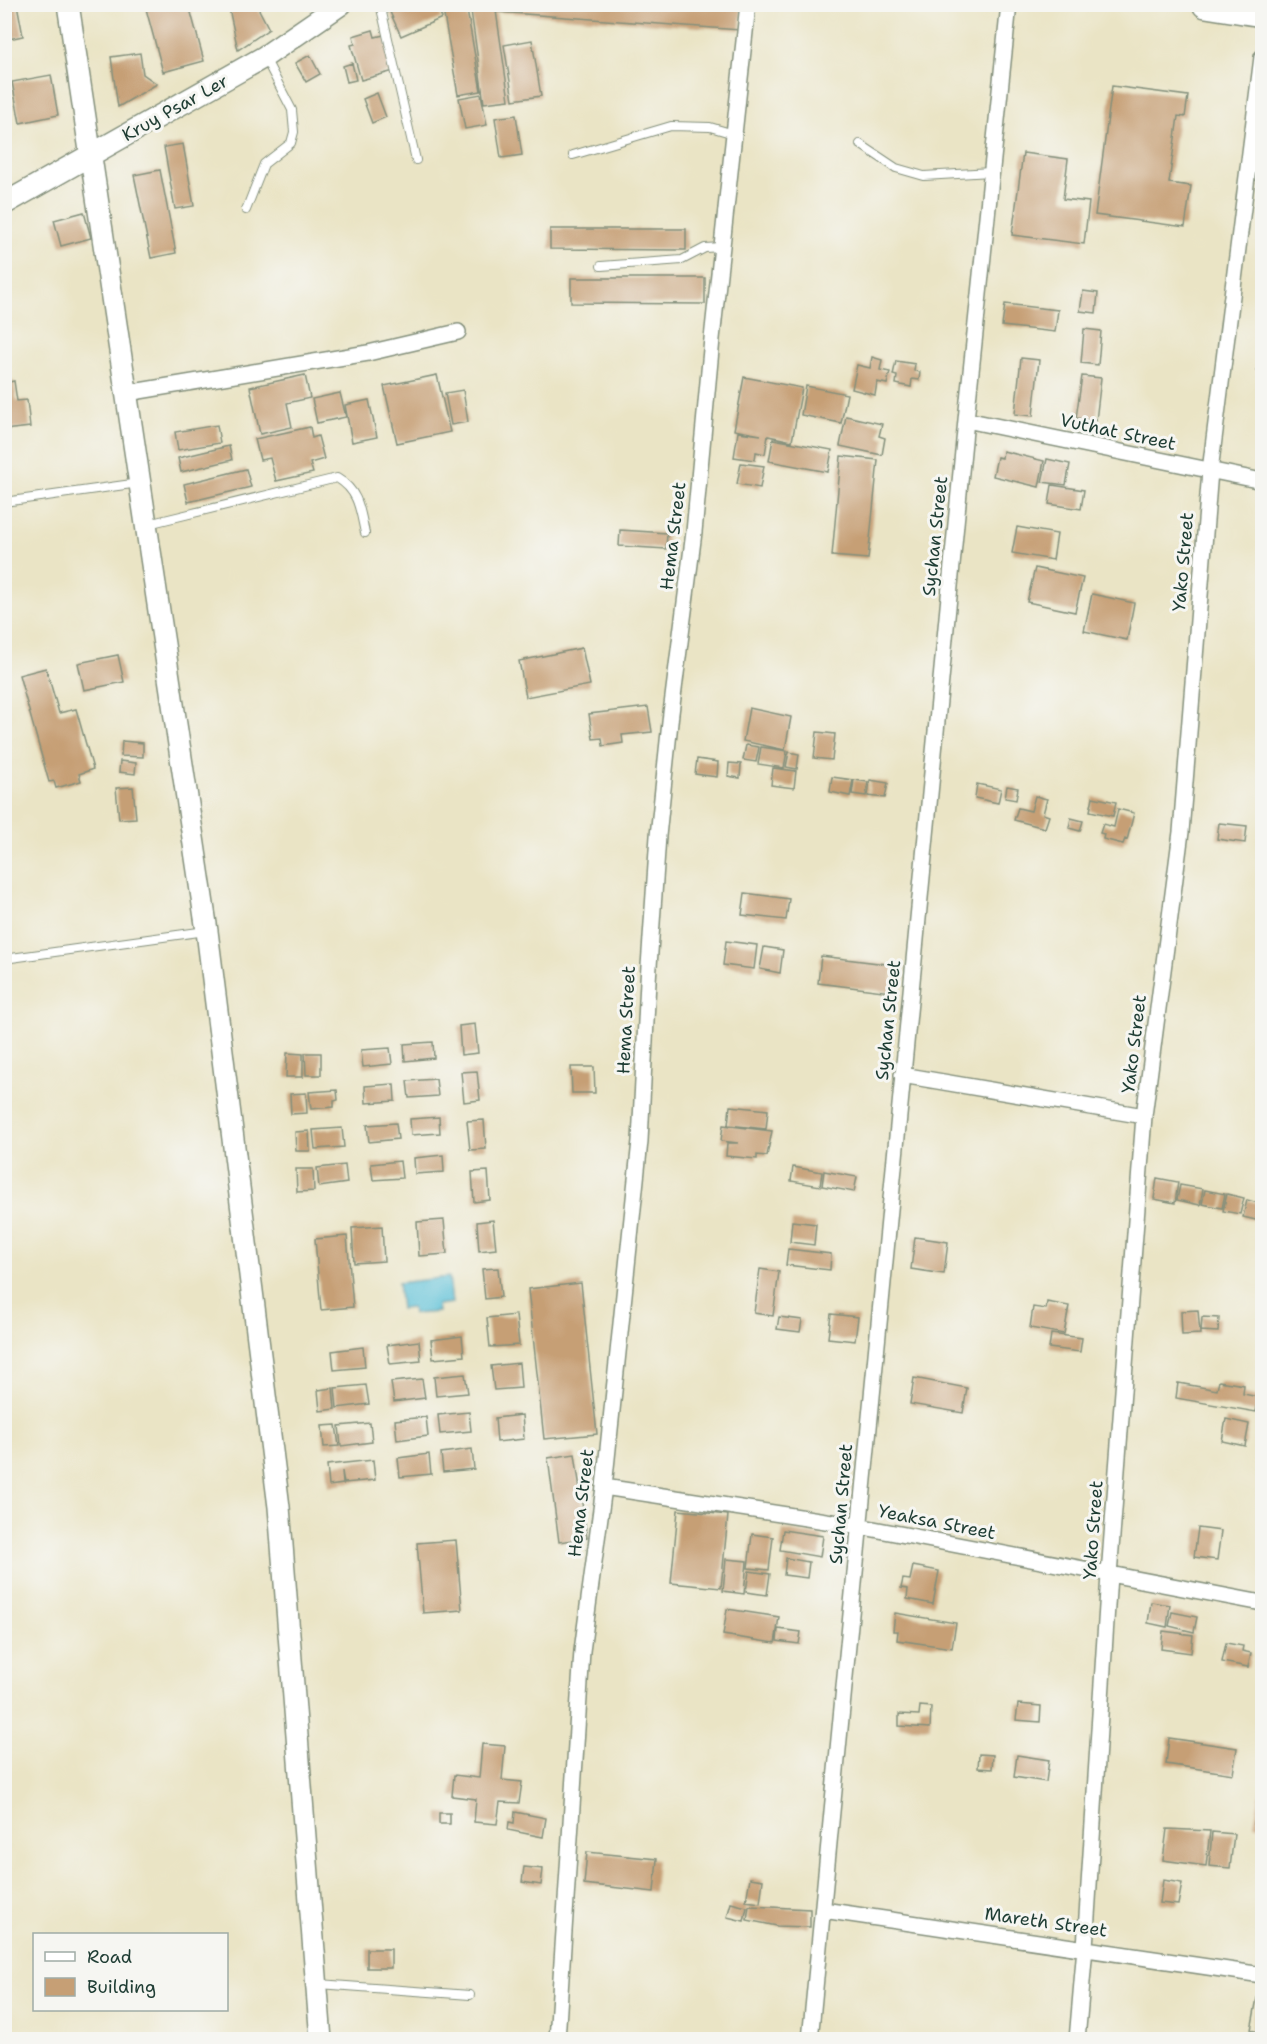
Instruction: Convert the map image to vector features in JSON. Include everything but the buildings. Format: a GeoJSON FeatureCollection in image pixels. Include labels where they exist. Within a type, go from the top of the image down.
{"type":"FeatureCollection","features":[{"type":"Feature","properties":{"kind":"highway"},"geometry":{"type":"LineString","coordinates":[[1206,4],[1263,13]]}},
{"type":"Feature","properties":{"kind":"street"},"geometry":{"type":"LineString","coordinates":[[68,4],[207,931],[279,1506],[321,2040]]}},
{"type":"Feature","properties":{"kind":"street","name":"Kruy Psar Ler"},"geometry":{"type":"LineString","coordinates":[[4,204],[264,57],[341,4]]}},
{"type":"Feature","properties":{"kind":"street","name":"Hema Street"},"geometry":{"type":"LineString","coordinates":[[557,2040],[582,1651],[604,1486],[640,1141],[658,836],[694,532],[748,4]]}},
{"type":"Feature","properties":{"kind":"street","name":"Sychan Street"},"geometry":{"type":"LineString","coordinates":[[810,2040],[966,420],[1010,4]]}},
{"type":"Feature","properties":{"kind":"street","name":"Yako Street"},"geometry":{"type":"LineString","coordinates":[[1077,2040],[1144,1116],[1180,832],[1209,471],[1263,57]]}},
{"type":"Feature","properties":{"kind":"street"},"geometry":{"type":"LineString","coordinates":[[127,393],[368,353],[458,332]]}},
{"type":"Feature","properties":{"kind":"street","name":"Vuthat Street"},"geometry":{"type":"LineString","coordinates":[[966,420],[1263,481]]}},
{"type":"Feature","properties":{"kind":"street"},"geometry":{"type":"LineString","coordinates":[[902,1075],[1144,1116]]}},
{"type":"Feature","properties":{"kind":"street","name":"Yeaksa Street"},"geometry":{"type":"LineString","coordinates":[[604,1486],[858,1526],[1263,1603]]}},
{"type":"Feature","properties":{"kind":"street","name":"Mareth Street"},"geometry":{"type":"LineString","coordinates":[[823,1910],[1263,1975]]}},
{"type":"Feature","properties":{"kind":"lane"},"geometry":{"type":"LineString","coordinates":[[380,4],[416,160]]}},
{"type":"Feature","properties":{"kind":"lane"},"geometry":{"type":"LineString","coordinates":[[246,210],[264,164],[291,143],[294,132],[292,110],[264,57]]}},
{"type":"Feature","properties":{"kind":"lane"},"geometry":{"type":"LineString","coordinates":[[573,155],[671,126],[710,127],[734,134]]}},
{"type":"Feature","properties":{"kind":"lane"},"geometry":{"type":"LineString","coordinates":[[860,144],[896,168],[924,176],[991,171]]}},
{"type":"Feature","properties":{"kind":"lane"},"geometry":{"type":"LineString","coordinates":[[601,266],[673,262],[688,258],[705,248],[722,247]]}},
{"type":"Feature","properties":{"kind":"lane"},"geometry":{"type":"LineString","coordinates":[[146,524],[338,478],[348,485],[356,497],[365,533]]}},
{"type":"Feature","properties":{"kind":"lane"},"geometry":{"type":"LineString","coordinates":[[4,502],[140,483]]}},
{"type":"Feature","properties":{"kind":"lane"},"geometry":{"type":"LineString","coordinates":[[4,959],[207,931]]}},
{"type":"Feature","properties":{"kind":"lane"},"geometry":{"type":"LineString","coordinates":[[317,1984],[470,1995]]}},
{"type":"Feature","properties":{"kind":"water"},"geometry":{"type":"Polygon","coordinates":[[[449,1277],[452,1303],[437,1305],[438,1312],[413,1314],[412,1308],[401,1309],[398,1283],[449,1277]]]}}]}
